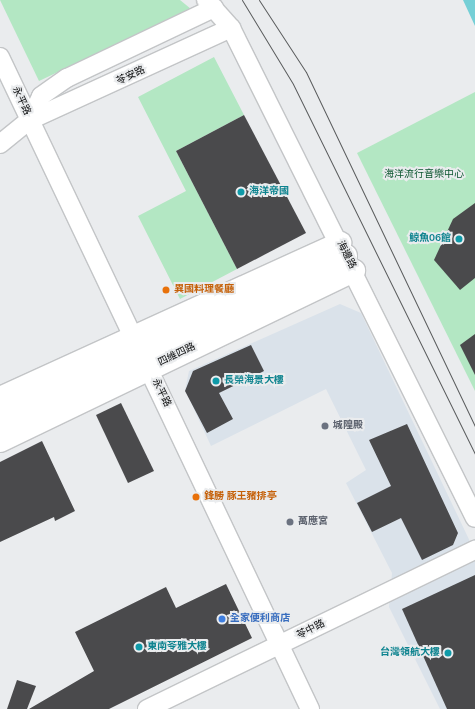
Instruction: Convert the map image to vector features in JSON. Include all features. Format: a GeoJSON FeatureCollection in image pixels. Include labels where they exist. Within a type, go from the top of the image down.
{"type":"FeatureCollection","features":[{"type":"Feature","properties":{"kind":"main road","name":"四維四路"},"geometry":{"type":"LineString","coordinates":[[0,420],[347,257]]}},
{"type":"Feature","properties":{"kind":"main road","name":"四維四路"},"geometry":{"type":"LineString","coordinates":[[0,398],[142,353]]}},
{"type":"Feature","properties":{"kind":"main road","name":"四維四路"},"geometry":{"type":"LineString","coordinates":[[0,441],[142,353]]}},
{"type":"Feature","properties":{"kind":"street","name":"海邊路"},"geometry":{"type":"LineString","coordinates":[[210,4],[231,28],[347,257],[475,518]]}},
{"type":"Feature","properties":{"kind":"street","name":"苓安路"},"geometry":{"type":"LineString","coordinates":[[30,120],[41,96],[67,78],[210,4]]}},
{"type":"Feature","properties":{"kind":"street","name":"苓安路"},"geometry":{"type":"LineString","coordinates":[[0,144],[30,120],[231,28]]}},
{"type":"Feature","properties":{"kind":"street","name":"永平路"},"geometry":{"type":"LineString","coordinates":[[0,57],[310,709]]}},
{"type":"Feature","properties":{"kind":"street","name":"苓中路"},"geometry":{"type":"LineString","coordinates":[[147,709],[475,550]]}},
{"type":"Feature","properties":{"kind":"shaded area"},"geometry":{"type":"Polygon","coordinates":[[[340,304],[361,313],[475,552],[475,709],[440,709],[389,607],[392,573],[346,483],[366,470],[326,389],[211,446],[185,390],[189,371],[340,304]]]}},
{"type":"Feature","properties":{"kind":"green space"},"geometry":{"type":"Polygon","coordinates":[[[0,0],[180,0],[191,9],[39,81],[0,0]]]}},
{"type":"Feature","properties":{"kind":"green space"},"geometry":{"type":"Polygon","coordinates":[[[214,57],[244,115],[176,151],[237,269],[180,299],[138,216],[186,191],[138,97],[214,57]]]}},
{"type":"Feature","properties":{"kind":"green space","name":"海洋流行音樂中心"},"geometry":{"type":"Polygon","coordinates":[[[475,92],[475,391],[357,153],[475,92]]]}},
{"type":"Feature","properties":{"kind":"water"},"geometry":{"type":"Polygon","coordinates":[[[463,0],[475,0],[475,26],[463,0]]]}},
{"type":"Feature","properties":{"kind":"building","name":"海洋帝國"},"geometry":{"type":"Polygon","coordinates":[[[244,115],[306,233],[237,269],[176,151],[244,115]]]}},
{"type":"Feature","properties":{"kind":"building","name":"鯨魚06館"},"geometry":{"type":"Polygon","coordinates":[[[475,203],[475,278],[460,290],[434,260],[453,219],[475,203]]]}},
{"type":"Feature","properties":{"kind":"building"},"geometry":{"type":"Polygon","coordinates":[[[475,334],[475,375],[460,345],[475,334]]]}},
{"type":"Feature","properties":{"kind":"building","name":"長榮海景大樓"},"geometry":{"type":"Polygon","coordinates":[[[251,345],[264,371],[219,393],[233,419],[207,433],[185,391],[193,371],[251,345]]]}},
{"type":"Feature","properties":{"kind":"building"},"geometry":{"type":"Polygon","coordinates":[[[121,403],[154,471],[128,483],[96,415],[121,403]]]}},
{"type":"Feature","properties":{"kind":"building"},"geometry":{"type":"Polygon","coordinates":[[[407,424],[458,533],[453,545],[422,560],[401,518],[372,532],[357,503],[391,486],[369,440],[407,424]]]}},
{"type":"Feature","properties":{"kind":"building"},"geometry":{"type":"Polygon","coordinates":[[[42,441],[75,511],[55,521],[54,517],[0,542],[0,462],[42,441]]]}},
{"type":"Feature","properties":{"kind":"building","name":"台灣領航大樓"},"geometry":{"type":"Polygon","coordinates":[[[475,575],[475,709],[447,709],[402,609],[475,575]]]}},
{"type":"Feature","properties":{"kind":"building","name":"東南苓雅大樓"},"geometry":{"type":"Polygon","coordinates":[[[226,584],[252,638],[109,709],[29,709],[94,671],[75,632],[166,587],[176,608],[226,584]]]}},
{"type":"Feature","properties":{"kind":"building"},"geometry":{"type":"Polygon","coordinates":[[[17,680],[36,686],[27,709],[7,709],[17,680]]]}},
{"type":"Feature","properties":{"kind":"tram line"},"geometry":{"type":"LineString","coordinates":[[242,0],[293,84],[475,454]]}},
{"type":"Feature","properties":{"kind":"tram line"},"geometry":{"type":"LineString","coordinates":[[259,0],[306,72],[475,427]]}},
{"type":"Feature","properties":{"kind":"place","name":"海洋帝國"},"geometry":{"type":"Point","coordinates":[241,192]}},
{"type":"Feature","properties":{"kind":"place","name":"鯨魚06館"},"geometry":{"type":"Point","coordinates":[459,239]}},
{"type":"Feature","properties":{"kind":"place","name":"異國料理餐廳"},"geometry":{"type":"Point","coordinates":[166,290]}},
{"type":"Feature","properties":{"kind":"place","name":"長榮海景大樓"},"geometry":{"type":"Point","coordinates":[216,381]}},
{"type":"Feature","properties":{"kind":"place","name":"城隍殿"},"geometry":{"type":"Point","coordinates":[325,426]}},
{"type":"Feature","properties":{"kind":"place","name":"鋒勝 豚王豬排亭"},"geometry":{"type":"Point","coordinates":[196,497]}},
{"type":"Feature","properties":{"kind":"place","name":"萬應宮"},"geometry":{"type":"Point","coordinates":[290,522]}},
{"type":"Feature","properties":{"kind":"place","name":"全家便利商店"},"geometry":{"type":"Point","coordinates":[222,619]}},
{"type":"Feature","properties":{"kind":"place","name":"東南苓雅大樓"},"geometry":{"type":"Point","coordinates":[139,647]}},
{"type":"Feature","properties":{"kind":"place","name":"台灣領航大樓"},"geometry":{"type":"Point","coordinates":[448,653]}}]}
